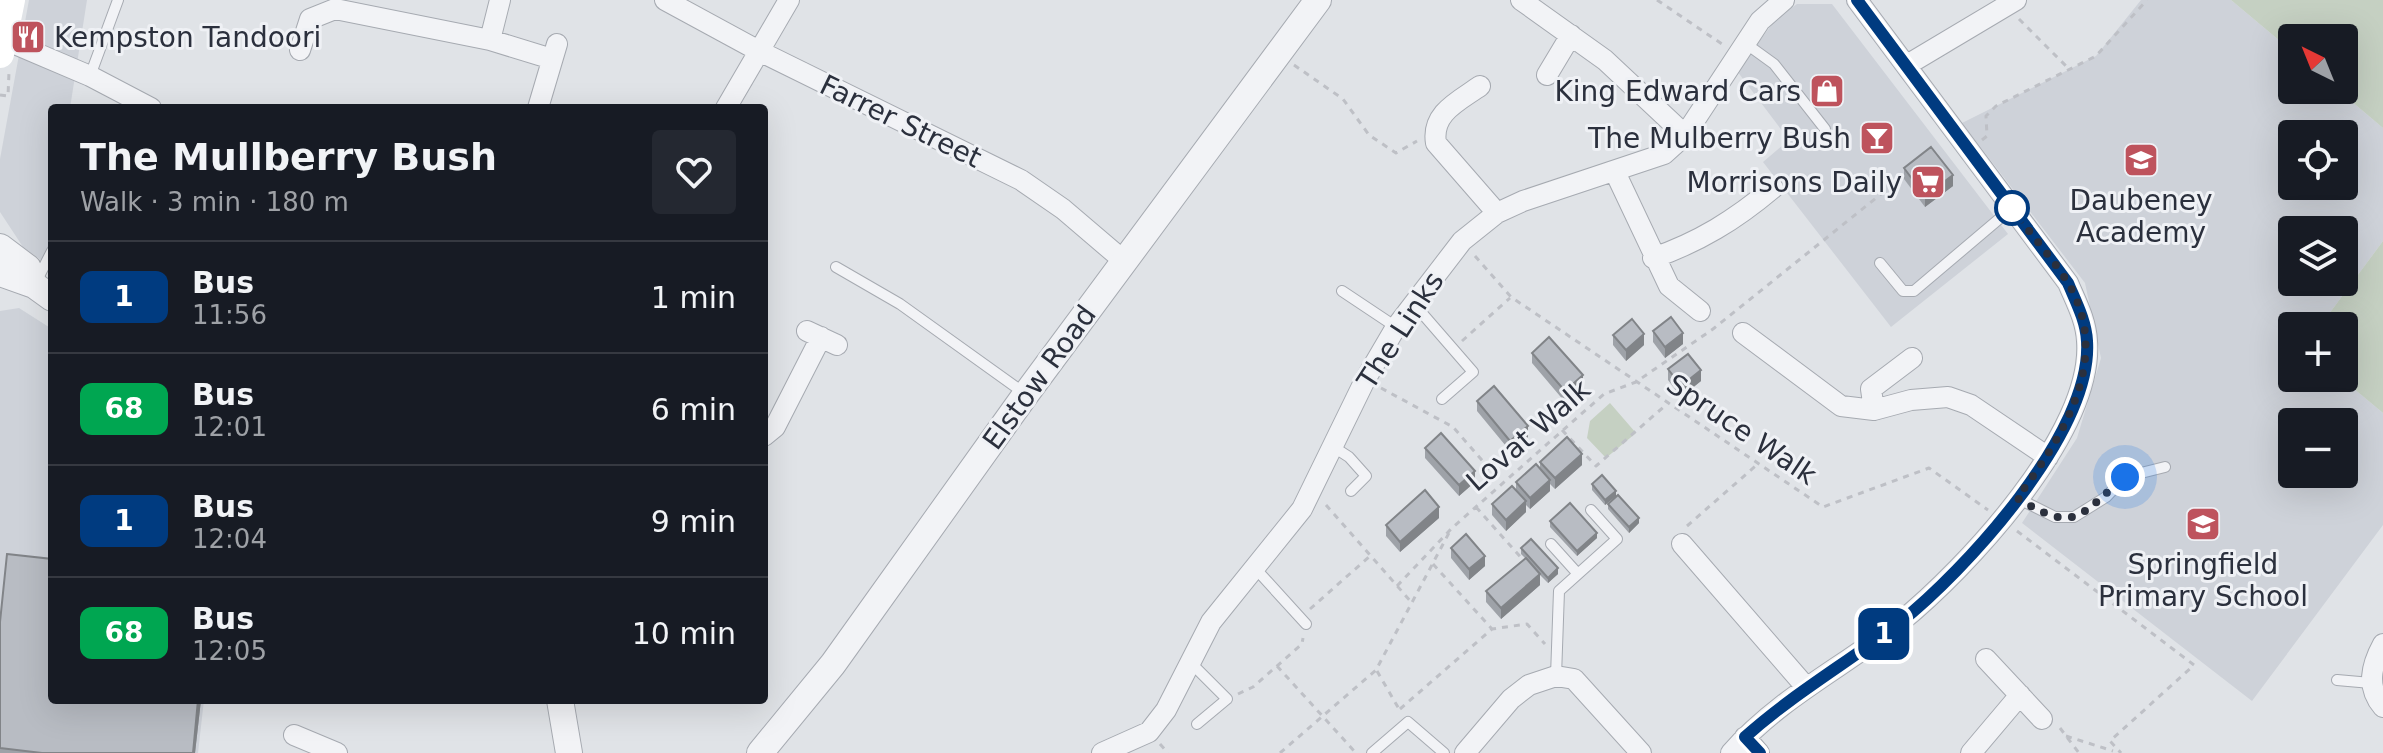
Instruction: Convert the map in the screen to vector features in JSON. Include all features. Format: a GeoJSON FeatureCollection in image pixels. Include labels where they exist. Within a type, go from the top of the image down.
{"type":"FeatureCollection","features":[{"type":"Feature","properties":{"kind":"main road"},"geometry":{"type":"LineString","coordinates":[[3,54],[11,0]]}},
{"type":"Feature","properties":{"kind":"street"},"geometry":{"type":"LineString","coordinates":[[490,40],[500,0]]}},
{"type":"Feature","properties":{"kind":"street","name":"Farrer Street"},"geometry":{"type":"LineString","coordinates":[[665,0],[759,51],[1021,180],[1063,209],[1124,261]]}},
{"type":"Feature","properties":{"kind":"street"},"geometry":{"type":"LineString","coordinates":[[728,104],[789,0]]}},
{"type":"Feature","properties":{"kind":"street","name":"Elstow Road"},"geometry":{"type":"LineString","coordinates":[[760,753],[833,664],[1026,394],[1318,0]]}},
{"type":"Feature","properties":{"kind":"street","name":"The Links"},"geometry":{"type":"LineString","coordinates":[[1102,753],[1126,749],[1149,732],[1166,710],[1211,622],[1285,534],[1312,489],[1365,380],[1396,327],[1412,302],[1462,241],[1497,213],[1664,154],[1685,135],[1760,21],[1784,0]]}},
{"type":"Feature","properties":{"kind":"street"},"geometry":{"type":"LineString","coordinates":[[1731,753],[1745,737],[1806,687],[1900,622],[1945,582],[2001,519],[2048,457],[2082,385],[2087,342],[2081,313],[2068,283],[1857,0]]}},
{"type":"Feature","properties":{"kind":"street"},"geometry":{"type":"LineString","coordinates":[[1534,3],[1605,60],[1685,135]]}},
{"type":"Feature","properties":{"kind":"street"},"geometry":{"type":"LineString","coordinates":[[1907,65],[2011,3]]}},
{"type":"Feature","properties":{"kind":"street"},"geometry":{"type":"LineString","coordinates":[[300,50],[310,19],[336,5],[554,52],[539,104]]}},
{"type":"Feature","properties":{"kind":"street"},"geometry":{"type":"LineString","coordinates":[[1547,75],[1571,35]]}},
{"type":"Feature","properties":{"kind":"street"},"geometry":{"type":"LineString","coordinates":[[3,54],[90,76],[143,104]]}},
{"type":"Feature","properties":{"kind":"street"},"geometry":{"type":"LineString","coordinates":[[1480,86],[1443,113],[1434,131],[1436,143],[1497,213]]}},
{"type":"Feature","properties":{"kind":"street"},"geometry":{"type":"LineString","coordinates":[[1615,172],[1653,258],[1669,286],[1700,311]]}},
{"type":"Feature","properties":{"kind":"street"},"geometry":{"type":"LineString","coordinates":[[1653,258],[1696,243],[1772,188]]}},
{"type":"Feature","properties":{"kind":"street"},"geometry":{"type":"LineString","coordinates":[[0,247],[28,268],[43,292]]}},
{"type":"Feature","properties":{"kind":"street"},"geometry":{"type":"LineString","coordinates":[[0,273],[43,292]]}},
{"type":"Feature","properties":{"kind":"street"},"geometry":{"type":"LineString","coordinates":[[1743,333],[1841,406],[1874,410],[1911,400],[1948,397],[1971,405],[2048,457]]}},
{"type":"Feature","properties":{"kind":"street"},"geometry":{"type":"LineString","coordinates":[[768,433],[775,427],[822,338]]}},
{"type":"Feature","properties":{"kind":"street"},"geometry":{"type":"LineString","coordinates":[[1874,410],[1871,389],[1912,358]]}},
{"type":"Feature","properties":{"kind":"street"},"geometry":{"type":"LineString","coordinates":[[1682,544],[1806,687]]}},
{"type":"Feature","properties":{"kind":"street"},"geometry":{"type":"LineString","coordinates":[[2383,644],[2372,666],[2371,683],[2383,707]]}},
{"type":"Feature","properties":{"kind":"street"},"geometry":{"type":"LineString","coordinates":[[1986,659],[2042,719]]}},
{"type":"Feature","properties":{"kind":"street"},"geometry":{"type":"LineString","coordinates":[[1465,753],[1511,699],[1529,685],[1556,676],[1574,679],[1641,753]]}},
{"type":"Feature","properties":{"kind":"street"},"geometry":{"type":"LineString","coordinates":[[1971,753],[2020,695]]}},
{"type":"Feature","properties":{"kind":"street"},"geometry":{"type":"LineString","coordinates":[[561,704],[569,753]]}},
{"type":"Feature","properties":{"kind":"street"},"geometry":{"type":"LineString","coordinates":[[294,735],[337,753]]}},
{"type":"Feature","properties":{"kind":"street"},"geometry":{"type":"LineString","coordinates":[[1745,737],[1759,753]]}},
{"type":"Feature","properties":{"kind":"lane"},"geometry":{"type":"LineString","coordinates":[[90,76],[118,0]]}},
{"type":"Feature","properties":{"kind":"lane"},"geometry":{"type":"LineString","coordinates":[[1742,49],[1774,64],[1825,129]]}},
{"type":"Feature","properties":{"kind":"lane"},"geometry":{"type":"LineString","coordinates":[[1880,263],[1903,291],[1914,291],[2012,208]]}},
{"type":"Feature","properties":{"kind":"lane"},"geometry":{"type":"LineString","coordinates":[[836,267],[900,304],[1026,394]]}},
{"type":"Feature","properties":{"kind":"lane"},"geometry":{"type":"LineString","coordinates":[[43,292],[48,269]]}},
{"type":"Feature","properties":{"kind":"lane"},"geometry":{"type":"LineString","coordinates":[[1342,291],[1396,327]]}},
{"type":"Feature","properties":{"kind":"lane"},"geometry":{"type":"LineString","coordinates":[[1412,302],[1473,372],[1442,399]]}},
{"type":"Feature","properties":{"kind":"lane"},"geometry":{"type":"LineString","coordinates":[[1332,446],[1349,457],[1366,476],[1351,491]]}},
{"type":"Feature","properties":{"kind":"lane"},"geometry":{"type":"LineString","coordinates":[[2017,498],[2055,517],[2074,517],[2106,497],[2125,477],[2165,467]]}},
{"type":"Feature","properties":{"kind":"lane"},"geometry":{"type":"LineString","coordinates":[[1556,676],[1559,591],[1617,539],[1591,510]]}},
{"type":"Feature","properties":{"kind":"lane"},"geometry":{"type":"LineString","coordinates":[[1551,544],[1578,574]]}},
{"type":"Feature","properties":{"kind":"lane"},"geometry":{"type":"LineString","coordinates":[[1255,568],[1303,621]]}},
{"type":"Feature","properties":{"kind":"lane"},"geometry":{"type":"LineString","coordinates":[[1190,662],[1227,699],[1197,724]]}},
{"type":"Feature","properties":{"kind":"lane"},"geometry":{"type":"LineString","coordinates":[[2337,680],[2371,683]]}},
{"type":"Feature","properties":{"kind":"lane"},"geometry":{"type":"LineString","coordinates":[[1372,753],[1408,722],[1444,753]]}},
{"type":"Feature","properties":{"kind":"path"},"geometry":{"type":"LineString","coordinates":[[1657,0],[1742,49]]}},
{"type":"Feature","properties":{"kind":"path"},"geometry":{"type":"LineString","coordinates":[[1977,144],[1987,136],[1986,116],[1996,106],[2096,56],[2147,0]]}},
{"type":"Feature","properties":{"kind":"path"},"geometry":{"type":"LineString","coordinates":[[2011,3],[2069,68]]}},
{"type":"Feature","properties":{"kind":"path"},"geometry":{"type":"LineString","coordinates":[[0,95],[8,96],[3,54]]}},
{"type":"Feature","properties":{"kind":"path"},"geometry":{"type":"LineString","coordinates":[[1278,54],[1343,99],[1369,135],[1396,153],[1434,131]]}},
{"type":"Feature","properties":{"kind":"path","name":"Lovat Walk"},"geometry":{"type":"LineString","coordinates":[[1397,586],[1452,528],[1604,394],[1636,382],[1713,329],[1909,172]]}},
{"type":"Feature","properties":{"kind":"path","name":"Spruce Walk"},"geometry":{"type":"LineString","coordinates":[[1462,241],[1511,297],[1823,507],[1929,468],[2194,665],[2110,741],[2113,750]]}},
{"type":"Feature","properties":{"kind":"path"},"geometry":{"type":"LineString","coordinates":[[1453,349],[1511,297]]}},
{"type":"Feature","properties":{"kind":"path"},"geometry":{"type":"LineString","coordinates":[[1700,311],[1701,322],[1727,337],[1743,333]]}},
{"type":"Feature","properties":{"kind":"path"},"geometry":{"type":"LineString","coordinates":[[1365,380],[1453,427],[1502,483]]}},
{"type":"Feature","properties":{"kind":"path"},"geometry":{"type":"LineString","coordinates":[[1562,430],[1596,466],[1668,403]]}},
{"type":"Feature","properties":{"kind":"path"},"geometry":{"type":"LineString","coordinates":[[1682,544],[1676,536],[1759,463]]}},
{"type":"Feature","properties":{"kind":"path"},"geometry":{"type":"LineString","coordinates":[[1312,489],[1413,604]]}},
{"type":"Feature","properties":{"kind":"path"},"geometry":{"type":"LineString","coordinates":[[1476,507],[1529,566]]}},
{"type":"Feature","properties":{"kind":"path","name":"Lovat Walk"},"geometry":{"type":"LineString","coordinates":[[1280,753],[1376,670],[1452,528]]}},
{"type":"Feature","properties":{"kind":"path"},"geometry":{"type":"LineString","coordinates":[[1227,699],[1253,687],[1302,644],[1303,621],[1370,556]]}},
{"type":"Feature","properties":{"kind":"path"},"geometry":{"type":"LineString","coordinates":[[1433,564],[1492,629]]}},
{"type":"Feature","properties":{"kind":"path"},"geometry":{"type":"LineString","coordinates":[[1376,670],[1400,709],[1492,629],[1527,624],[1549,649],[1558,651]]}},
{"type":"Feature","properties":{"kind":"path"},"geometry":{"type":"LineString","coordinates":[[1277,666],[1356,753]]}},
{"type":"Feature","properties":{"kind":"path"},"geometry":{"type":"LineString","coordinates":[[2042,719],[2056,723],[2079,753]]}},
{"type":"Feature","properties":{"kind":"path"},"geometry":{"type":"LineString","coordinates":[[2066,736],[2121,753]]}},
{"type":"Feature","properties":{"kind":"shaded area"},"geometry":{"type":"Polygon","coordinates":[[[29,0],[87,0],[71,104],[48,104],[48,265],[23,247],[0,212],[0,159],[29,0]]]}},
{"type":"Feature","properties":{"kind":"shaded area"},"geometry":{"type":"Polygon","coordinates":[[[2141,0],[2231,0],[2278,39],[2278,104],[2355,104],[2383,128],[2383,241],[2358,275],[2358,216],[2278,216],[2278,296],[2342,296],[2330,312],[2278,312],[2278,392],[2358,392],[2383,413],[2383,525],[2252,701],[2022,523],[2077,438],[2101,358],[2085,283],[1962,123],[2096,56],[2141,0]]]}},
{"type":"Feature","properties":{"kind":"shaded area"},"geometry":{"type":"Polygon","coordinates":[[[1797,4],[1832,4],[2008,234],[1891,327],[1763,162],[1789,140],[1737,71],[1776,19],[1797,4]]]}},
{"type":"Feature","properties":{"kind":"shaded area"},"geometry":{"type":"Polygon","coordinates":[[[19,308],[48,326],[48,704],[204,704],[198,753],[0,753],[0,311],[19,308]]]}},
{"type":"Feature","properties":{"kind":"green space"},"geometry":{"type":"Polygon","coordinates":[[[2231,0],[2383,0],[2383,128],[2355,104],[2358,104],[2358,24],[2278,24],[2278,39],[2231,0]]]}},
{"type":"Feature","properties":{"kind":"green space"},"geometry":{"type":"Polygon","coordinates":[[[2383,241],[2383,413],[2358,392],[2358,312],[2330,312],[2342,296],[2358,296],[2358,275],[2383,241]]]}},
{"type":"Feature","properties":{"kind":"green space"},"geometry":{"type":"Polygon","coordinates":[[[1610,403],[1636,433],[1606,458],[1587,438],[1590,421],[1610,403]]]}},
{"type":"Feature","properties":{"kind":"building","name":"Morrisons Daily"},"geometry":{"type":"Polygon","coordinates":[[[1931,147],[1953,175],[1925,196],[1904,168],[1931,147]]]}},
{"type":"Feature","properties":{"kind":"building"},"geometry":{"type":"Polygon","coordinates":[[[1671,317],[1683,333],[1665,347],[1653,331],[1671,317]]]}},
{"type":"Feature","properties":{"kind":"building"},"geometry":{"type":"Polygon","coordinates":[[[1632,319],[1644,334],[1626,350],[1613,335],[1632,319]]]}},
{"type":"Feature","properties":{"kind":"building"},"geometry":{"type":"Polygon","coordinates":[[[1549,337],[1583,375],[1565,391],[1532,353],[1549,337]]]}},
{"type":"Feature","properties":{"kind":"building"},"geometry":{"type":"Polygon","coordinates":[[[1688,354],[1701,370],[1681,386],[1668,369],[1688,354]]]}},
{"type":"Feature","properties":{"kind":"building"},"geometry":{"type":"Polygon","coordinates":[[[1494,386],[1528,426],[1510,441],[1477,401],[1494,386]]]}},
{"type":"Feature","properties":{"kind":"building"},"geometry":{"type":"Polygon","coordinates":[[[1441,433],[1475,471],[1459,485],[1425,448],[1441,433]]]}},
{"type":"Feature","properties":{"kind":"building"},"geometry":{"type":"Polygon","coordinates":[[[1567,437],[1582,454],[1555,478],[1540,462],[1567,437]]]}},
{"type":"Feature","properties":{"kind":"building"},"geometry":{"type":"Polygon","coordinates":[[[1536,464],[1550,480],[1530,498],[1516,482],[1536,464]]]}},
{"type":"Feature","properties":{"kind":"building"},"geometry":{"type":"Polygon","coordinates":[[[1602,475],[1616,491],[1605,500],[1592,484],[1602,475]]]}},
{"type":"Feature","properties":{"kind":"building"},"geometry":{"type":"Polygon","coordinates":[[[1512,486],[1526,501],[1506,520],[1492,504],[1512,486]]]}},
{"type":"Feature","properties":{"kind":"building"},"geometry":{"type":"Polygon","coordinates":[[[1425,490],[1439,507],[1400,542],[1386,525],[1425,490]]]}},
{"type":"Feature","properties":{"kind":"building"},"geometry":{"type":"Polygon","coordinates":[[[1618,495],[1639,518],[1629,527],[1608,504],[1618,495]]]}},
{"type":"Feature","properties":{"kind":"building"},"geometry":{"type":"Polygon","coordinates":[[[1570,503],[1597,533],[1577,551],[1550,521],[1570,503]]]}},
{"type":"Feature","properties":{"kind":"building"},"geometry":{"type":"Polygon","coordinates":[[[1466,534],[1485,556],[1469,569],[1451,548],[1466,534]]]}},
{"type":"Feature","properties":{"kind":"building"},"geometry":{"type":"Polygon","coordinates":[[[1531,539],[1558,568],[1548,578],[1521,548],[1531,539]]]}},
{"type":"Feature","properties":{"kind":"building"},"geometry":{"type":"Polygon","coordinates":[[[7,554],[48,559],[48,704],[198,704],[193,753],[42,753],[0,748],[0,622],[7,554]]]}},
{"type":"Feature","properties":{"kind":"building"},"geometry":{"type":"Polygon","coordinates":[[[1526,558],[1540,574],[1501,608],[1486,591],[1526,558]]]}},
{"type":"Feature","properties":{"kind":"bus line","name":"1"},"geometry":{"type":"LineString","coordinates":[[1760,753],[1745,737],[1806,687],[1900,622],[1976,550],[2048,457],[2082,385],[2087,342],[2081,313],[2068,283],[1857,0]]}},
{"type":"Feature","properties":{"kind":"place","name":"Kempston Tandoori"},"geometry":{"type":"Point","coordinates":[28,37]}},
{"type":"Feature","properties":{"kind":"place","name":"King Edward Cars"},"geometry":{"type":"Point","coordinates":[1827,91]}},
{"type":"Feature","properties":{"kind":"place","name":"The Mulberry Bush"},"geometry":{"type":"Point","coordinates":[1877,138]}},
{"type":"Feature","properties":{"kind":"place","name":"Daubeney Academy"},"geometry":{"type":"Point","coordinates":[2141,160]}},
{"type":"Feature","properties":{"kind":"place","name":"Morrisons Daily"},"geometry":{"type":"Point","coordinates":[1928,182]}},
{"type":"Feature","properties":{"kind":"place","name":"Springfield Primary School"},"geometry":{"type":"Point","coordinates":[2203,524]}},
{"type":"Feature","properties":{"kind":"route"},"geometry":{"type":"LineString","coordinates":[[2012,208],[2068,283],[2081,313],[2087,342],[2082,385],[2067,420],[2048,457],[2017,498],[2038,511],[2065,519],[2090,509],[2125,477]]}}]}
